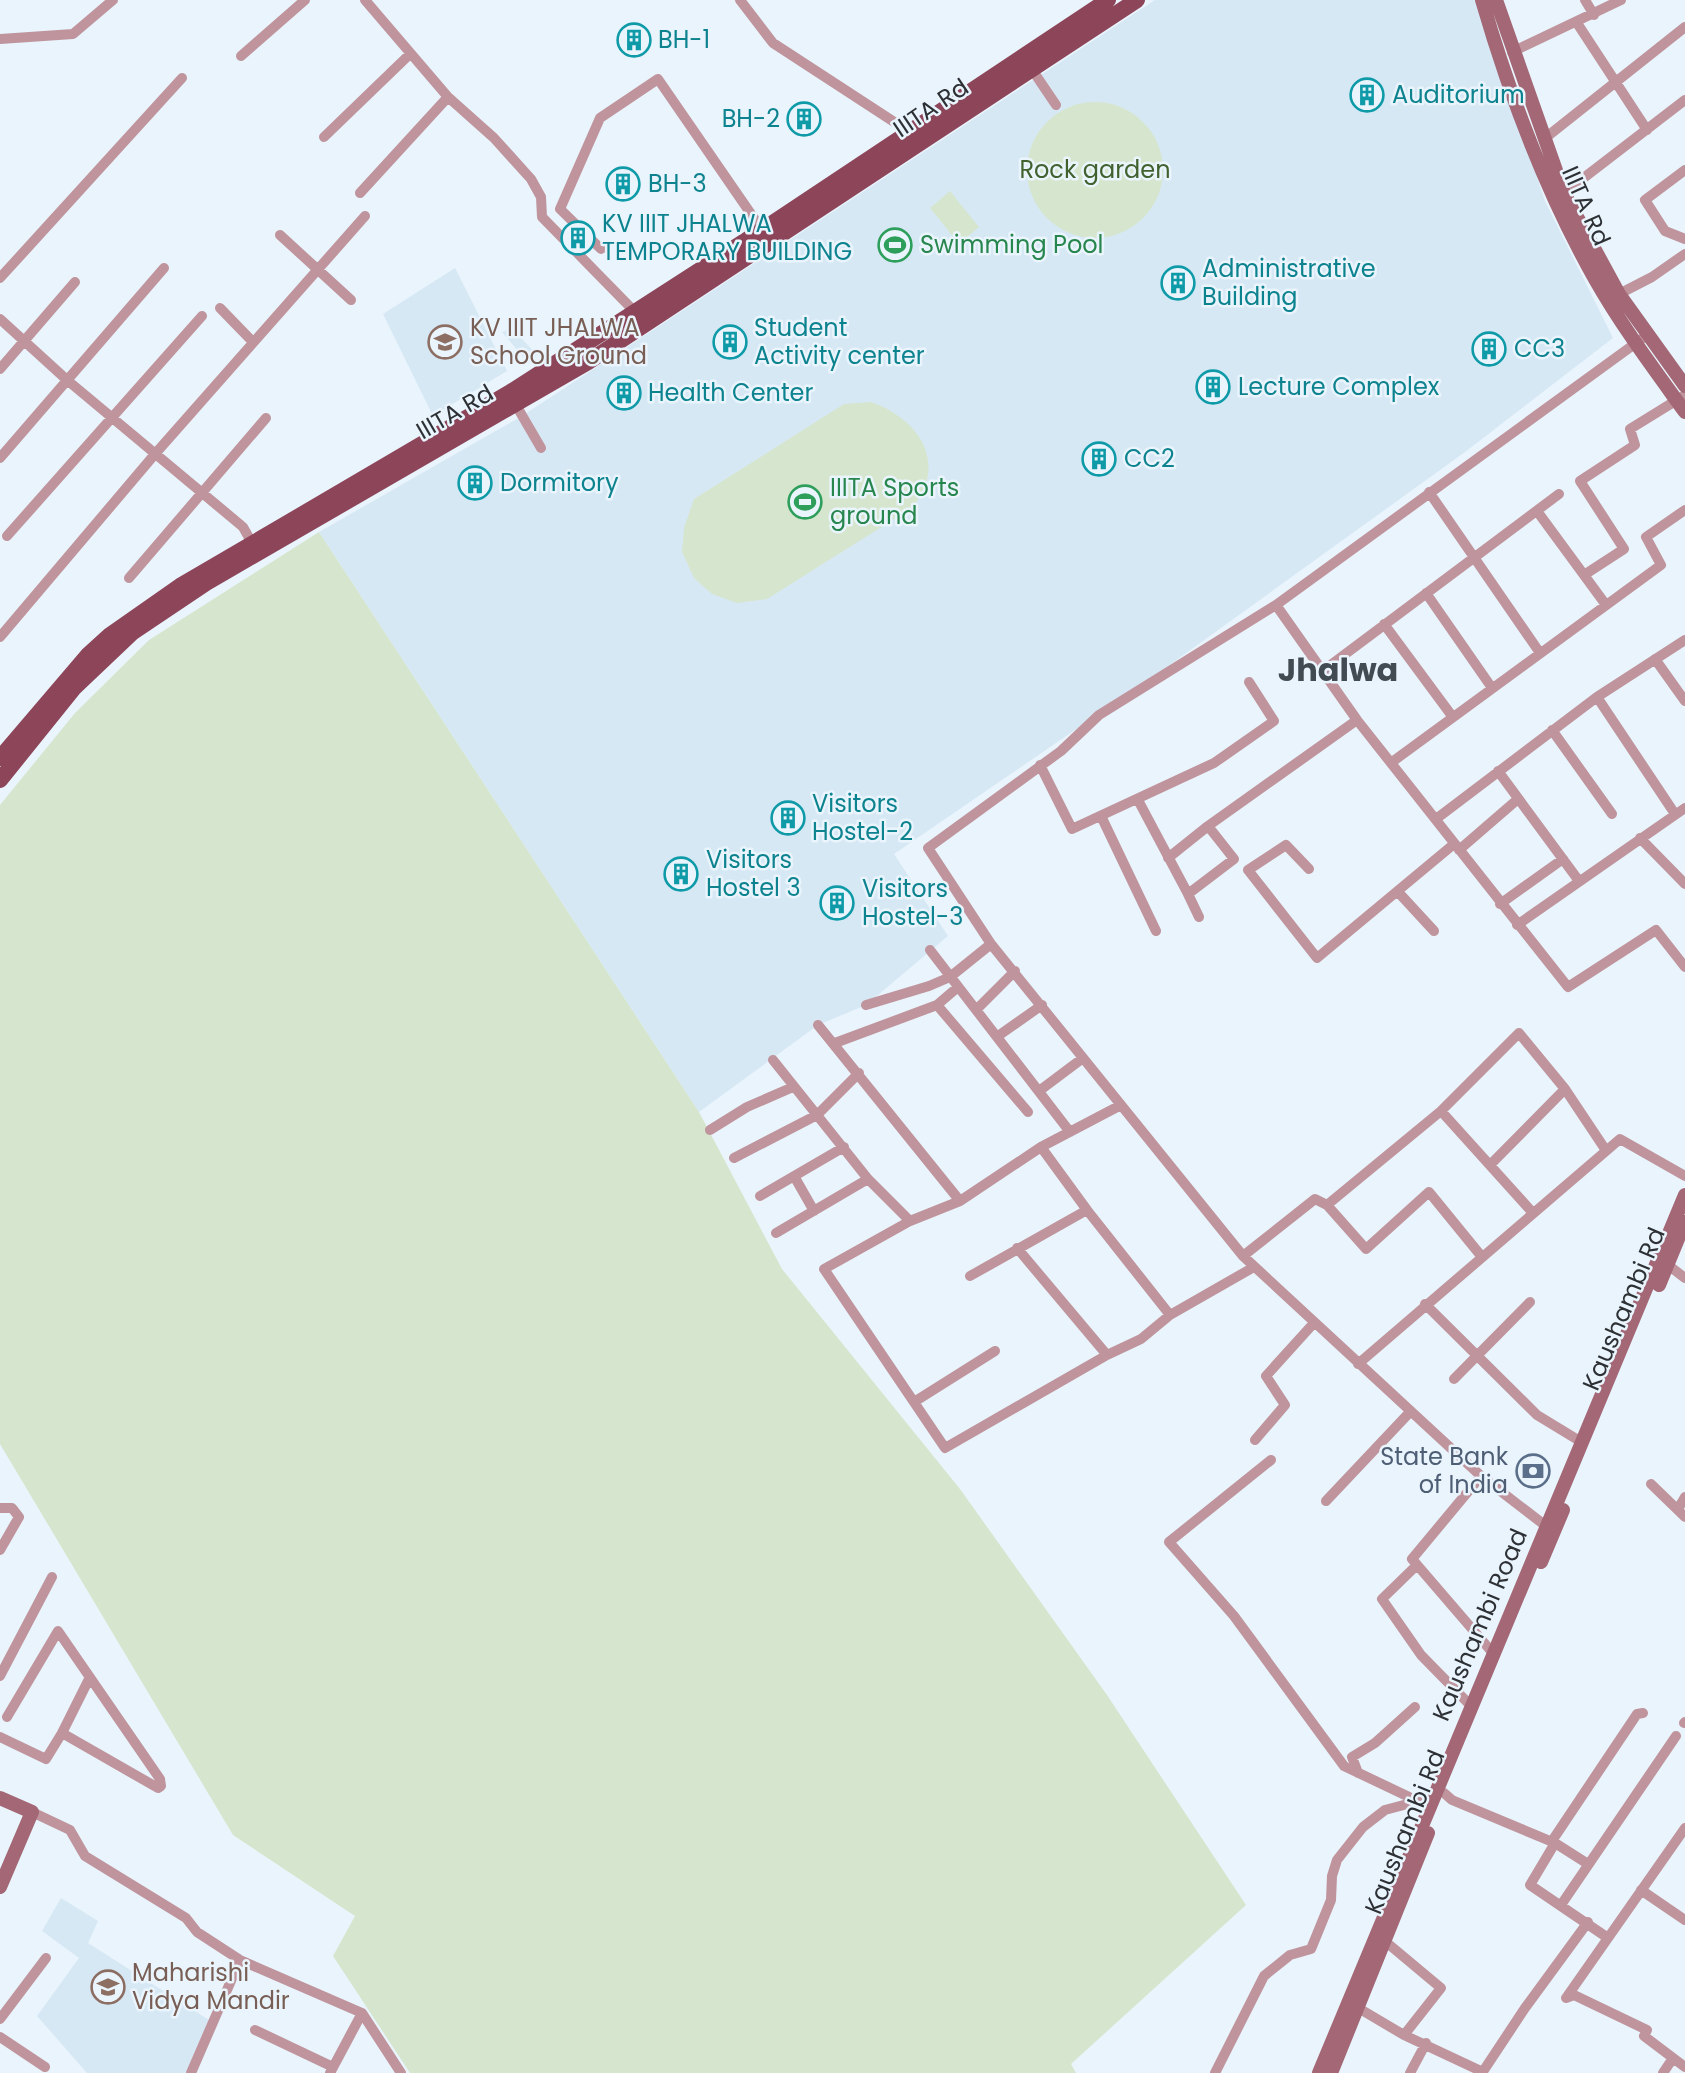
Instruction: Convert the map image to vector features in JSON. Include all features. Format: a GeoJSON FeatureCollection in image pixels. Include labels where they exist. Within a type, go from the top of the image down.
{"type":"FeatureCollection","features":[{"type":"Feature","properties":{"kind":"main road","name":"IIITA Rd"},"geometry":{"type":"LineString","coordinates":[[1027,62],[1108,0]]}},
{"type":"Feature","properties":{"kind":"main road","name":"IIITA Rd"},"geometry":{"type":"LineString","coordinates":[[0,758],[95,648],[132,618],[512,398],[766,237],[907,138],[1027,62],[1138,0]]}},
{"type":"Feature","properties":{"kind":"main road","name":"IIITA Rd"},"geometry":{"type":"LineString","coordinates":[[1482,0],[1517,100],[1569,229],[1595,279],[1642,339],[1685,386]]}},
{"type":"Feature","properties":{"kind":"main road","name":"IIITA Rd"},"geometry":{"type":"LineString","coordinates":[[1496,0],[1512,52],[1564,193],[1642,339],[1680,397],[1685,412]]}},
{"type":"Feature","properties":{"kind":"main road","name":"IIITA Rd"},"geometry":{"type":"LineString","coordinates":[[0,780],[74,688],[115,646],[203,578],[252,543],[512,398]]}},
{"type":"Feature","properties":{"kind":"main road","name":"Kaushambi Road"},"geometry":{"type":"LineString","coordinates":[[1319,2073],[1422,1804],[1550,1529],[1685,1195]]}},
{"type":"Feature","properties":{"kind":"main road","name":"Kaushambi Rd"},"geometry":{"type":"LineString","coordinates":[[1337,2070],[1385,1942],[1550,1529],[1685,1222]]}},
{"type":"Feature","properties":{"kind":"main road"},"geometry":{"type":"LineString","coordinates":[[0,1798],[32,1812],[0,1887]]}},
{"type":"Feature","properties":{"kind":"street"},"geometry":{"type":"LineString","coordinates":[[0,39],[73,34],[113,0]]}},
{"type":"Feature","properties":{"kind":"street"},"geometry":{"type":"LineString","coordinates":[[241,56],[305,0]]}},
{"type":"Feature","properties":{"kind":"street"},"geometry":{"type":"LineString","coordinates":[[365,0],[448,97],[494,138],[531,179],[541,197],[542,217],[640,319]]}},
{"type":"Feature","properties":{"kind":"street"},"geometry":{"type":"LineString","coordinates":[[740,0],[773,43],[907,138]]}},
{"type":"Feature","properties":{"kind":"street"},"geometry":{"type":"LineString","coordinates":[[1586,0],[1594,15]]}},
{"type":"Feature","properties":{"kind":"street"},"geometry":{"type":"LineString","coordinates":[[1512,52],[1621,0]]}},
{"type":"Feature","properties":{"kind":"street"},"geometry":{"type":"LineString","coordinates":[[1577,23],[1647,130]]}},
{"type":"Feature","properties":{"kind":"street"},"geometry":{"type":"LineString","coordinates":[[1544,139],[1685,27]]}},
{"type":"Feature","properties":{"kind":"street"},"geometry":{"type":"LineString","coordinates":[[324,137],[410,54]]}},
{"type":"Feature","properties":{"kind":"street"},"geometry":{"type":"LineString","coordinates":[[1027,62],[1056,105]]}},
{"type":"Feature","properties":{"kind":"street"},"geometry":{"type":"LineString","coordinates":[[0,278],[182,78]]}},
{"type":"Feature","properties":{"kind":"street"},"geometry":{"type":"LineString","coordinates":[[601,249],[560,209],[600,118],[658,79],[766,237]]}},
{"type":"Feature","properties":{"kind":"street"},"geometry":{"type":"LineString","coordinates":[[360,193],[448,97]]}},
{"type":"Feature","properties":{"kind":"street"},"geometry":{"type":"LineString","coordinates":[[1564,193],[1685,100]]}},
{"type":"Feature","properties":{"kind":"street"},"geometry":{"type":"LineString","coordinates":[[1685,170],[1645,200],[1665,231],[1685,239]]}},
{"type":"Feature","properties":{"kind":"street"},"geometry":{"type":"LineString","coordinates":[[0,637],[155,454],[365,216]]}},
{"type":"Feature","properties":{"kind":"street"},"geometry":{"type":"LineString","coordinates":[[280,235],[351,300]]}},
{"type":"Feature","properties":{"kind":"street"},"geometry":{"type":"LineString","coordinates":[[1619,294],[1652,277],[1685,254]]}},
{"type":"Feature","properties":{"kind":"street"},"geometry":{"type":"LineString","coordinates":[[0,458],[164,268]]}},
{"type":"Feature","properties":{"kind":"street"},"geometry":{"type":"LineString","coordinates":[[0,369],[75,282]]}},
{"type":"Feature","properties":{"kind":"street"},"geometry":{"type":"LineString","coordinates":[[220,308],[253,342]]}},
{"type":"Feature","properties":{"kind":"street"},"geometry":{"type":"LineString","coordinates":[[7,536],[202,316]]}},
{"type":"Feature","properties":{"kind":"street"},"geometry":{"type":"LineString","coordinates":[[0,319],[67,380],[243,527],[252,543]]}},
{"type":"Feature","properties":{"kind":"street"},"geometry":{"type":"LineString","coordinates":[[1550,1529],[1481,1476],[1313,1324],[1243,1256],[991,944],[929,848],[1040,765],[1099,715],[1276,605],[1642,339]]}},
{"type":"Feature","properties":{"kind":"street"},"geometry":{"type":"LineString","coordinates":[[1584,575],[1624,549],[1580,481],[1635,445],[1630,429],[1680,397]]}},
{"type":"Feature","properties":{"kind":"street"},"geometry":{"type":"LineString","coordinates":[[512,398],[541,448]]}},
{"type":"Feature","properties":{"kind":"street"},"geometry":{"type":"LineString","coordinates":[[129,578],[267,418]]}},
{"type":"Feature","properties":{"kind":"street"},"geometry":{"type":"LineString","coordinates":[[1429,492],[1540,653]]}},
{"type":"Feature","properties":{"kind":"street"},"geometry":{"type":"LineString","coordinates":[[1324,670],[1559,495]]}},
{"type":"Feature","properties":{"kind":"street"},"geometry":{"type":"LineString","coordinates":[[1392,762],[1661,565],[1646,537],[1685,510]]}},
{"type":"Feature","properties":{"kind":"street"},"geometry":{"type":"LineString","coordinates":[[1538,511],[1606,604]]}},
{"type":"Feature","properties":{"kind":"street"},"geometry":{"type":"LineString","coordinates":[[1426,593],[1492,688]]}},
{"type":"Feature","properties":{"kind":"street"},"geometry":{"type":"LineString","coordinates":[[1276,605],[1357,720],[1568,987],[1656,930],[1685,967]]}},
{"type":"Feature","properties":{"kind":"street"},"geometry":{"type":"LineString","coordinates":[[1384,624],[1452,716]]}},
{"type":"Feature","properties":{"kind":"street"},"geometry":{"type":"LineString","coordinates":[[1436,819],[1597,697],[1685,640]]}},
{"type":"Feature","properties":{"kind":"street"},"geometry":{"type":"LineString","coordinates":[[1655,659],[1685,701]]}},
{"type":"Feature","properties":{"kind":"street"},"geometry":{"type":"LineString","coordinates":[[1040,765],[1073,829],[1214,763],[1274,721],[1249,682]]}},
{"type":"Feature","properties":{"kind":"street"},"geometry":{"type":"LineString","coordinates":[[1597,697],[1675,814]]}},
{"type":"Feature","properties":{"kind":"street"},"geometry":{"type":"LineString","coordinates":[[1168,858],[1208,826],[1357,720]]}},
{"type":"Feature","properties":{"kind":"street"},"geometry":{"type":"LineString","coordinates":[[1552,730],[1612,814]]}},
{"type":"Feature","properties":{"kind":"street"},"geometry":{"type":"LineString","coordinates":[[1498,771],[1579,881]]}},
{"type":"Feature","properties":{"kind":"street"},"geometry":{"type":"LineString","coordinates":[[1309,869],[1286,845],[1248,870],[1317,958],[1518,799]]}},
{"type":"Feature","properties":{"kind":"street"},"geometry":{"type":"LineString","coordinates":[[1138,800],[1199,916]]}},
{"type":"Feature","properties":{"kind":"street"},"geometry":{"type":"LineString","coordinates":[[1517,925],[1685,808]]}},
{"type":"Feature","properties":{"kind":"street"},"geometry":{"type":"LineString","coordinates":[[1101,816],[1156,931]]}},
{"type":"Feature","properties":{"kind":"street"},"geometry":{"type":"LineString","coordinates":[[1188,894],[1234,859],[1208,826]]}},
{"type":"Feature","properties":{"kind":"street"},"geometry":{"type":"LineString","coordinates":[[1640,838],[1685,884]]}},
{"type":"Feature","properties":{"kind":"street"},"geometry":{"type":"LineString","coordinates":[[1500,904],[1563,859]]}},
{"type":"Feature","properties":{"kind":"street"},"geometry":{"type":"LineString","coordinates":[[1399,893],[1434,931]]}},
{"type":"Feature","properties":{"kind":"street"},"geometry":{"type":"LineString","coordinates":[[866,1005],[950,977],[991,944]]}},
{"type":"Feature","properties":{"kind":"street"},"geometry":{"type":"LineString","coordinates":[[930,950],[1070,1132]]}},
{"type":"Feature","properties":{"kind":"street"},"geometry":{"type":"LineString","coordinates":[[976,1010],[1015,971]]}},
{"type":"Feature","properties":{"kind":"street"},"geometry":{"type":"LineString","coordinates":[[835,1043],[937,1004],[958,988]]}},
{"type":"Feature","properties":{"kind":"street"},"geometry":{"type":"LineString","coordinates":[[937,1004],[1028,1112]]}},
{"type":"Feature","properties":{"kind":"street"},"geometry":{"type":"LineString","coordinates":[[998,1036],[1042,1005]]}},
{"type":"Feature","properties":{"kind":"street"},"geometry":{"type":"LineString","coordinates":[[818,1025],[960,1201]]}},
{"type":"Feature","properties":{"kind":"street"},"geometry":{"type":"LineString","coordinates":[[1327,1205],[1441,1111],[1519,1033],[1565,1089],[1605,1149]]}},
{"type":"Feature","properties":{"kind":"street"},"geometry":{"type":"LineString","coordinates":[[1039,1091],[1083,1058]]}},
{"type":"Feature","properties":{"kind":"street"},"geometry":{"type":"LineString","coordinates":[[773,1060],[868,1180],[910,1221]]}},
{"type":"Feature","properties":{"kind":"street"},"geometry":{"type":"LineString","coordinates":[[734,1158],[817,1115],[859,1073]]}},
{"type":"Feature","properties":{"kind":"street"},"geometry":{"type":"LineString","coordinates":[[710,1130],[747,1107],[793,1087]]}},
{"type":"Feature","properties":{"kind":"street"},"geometry":{"type":"LineString","coordinates":[[1490,1165],[1565,1089]]}},
{"type":"Feature","properties":{"kind":"street"},"geometry":{"type":"LineString","coordinates":[[1121,1105],[1041,1147],[960,1201],[910,1221],[824,1269],[945,1448],[1107,1355],[1141,1339],[1170,1315],[1254,1268]]}},
{"type":"Feature","properties":{"kind":"street"},"geometry":{"type":"LineString","coordinates":[[1441,1111],[1533,1213]]}},
{"type":"Feature","properties":{"kind":"street"},"geometry":{"type":"LineString","coordinates":[[1358,1364],[1605,1149],[1620,1139],[1685,1176]]}},
{"type":"Feature","properties":{"kind":"street"},"geometry":{"type":"LineString","coordinates":[[760,1196],[844,1147]]}},
{"type":"Feature","properties":{"kind":"street"},"geometry":{"type":"LineString","coordinates":[[1041,1147],[1170,1315]]}},
{"type":"Feature","properties":{"kind":"street"},"geometry":{"type":"LineString","coordinates":[[794,1176],[814,1210]]}},
{"type":"Feature","properties":{"kind":"street"},"geometry":{"type":"LineString","coordinates":[[776,1233],[868,1180]]}},
{"type":"Feature","properties":{"kind":"street"},"geometry":{"type":"LineString","coordinates":[[1243,1256],[1315,1199],[1327,1205],[1366,1249],[1429,1192],[1482,1257]]}},
{"type":"Feature","properties":{"kind":"street"},"geometry":{"type":"LineString","coordinates":[[970,1276],[1087,1210]]}},
{"type":"Feature","properties":{"kind":"street"},"geometry":{"type":"LineString","coordinates":[[1017,1248],[1107,1355]]}},
{"type":"Feature","properties":{"kind":"street"},"geometry":{"type":"LineString","coordinates":[[1668,1265],[1685,1278]]}},
{"type":"Feature","properties":{"kind":"street"},"geometry":{"type":"LineString","coordinates":[[1454,1379],[1530,1302]]}},
{"type":"Feature","properties":{"kind":"street"},"geometry":{"type":"LineString","coordinates":[[1425,1304],[1479,1354],[1538,1415],[1583,1443]]}},
{"type":"Feature","properties":{"kind":"street"},"geometry":{"type":"LineString","coordinates":[[1255,1440],[1285,1405],[1266,1376],[1313,1324]]}},
{"type":"Feature","properties":{"kind":"street"},"geometry":{"type":"LineString","coordinates":[[914,1402],[995,1351]]}},
{"type":"Feature","properties":{"kind":"street"},"geometry":{"type":"LineString","coordinates":[[1326,1501],[1410,1412]]}},
{"type":"Feature","properties":{"kind":"street"},"geometry":{"type":"LineString","coordinates":[[1271,1460],[1169,1542],[1234,1616],[1344,1766],[1422,1804]]}},
{"type":"Feature","properties":{"kind":"street"},"geometry":{"type":"LineString","coordinates":[[1481,1476],[1412,1559],[1492,1652]]}},
{"type":"Feature","properties":{"kind":"street"},"geometry":{"type":"LineString","coordinates":[[1651,1484],[1681,1513],[1685,1497]]}},
{"type":"Feature","properties":{"kind":"street"},"geometry":{"type":"LineString","coordinates":[[0,1508],[12,1508],[19,1517],[0,1550]]}},
{"type":"Feature","properties":{"kind":"street"},"geometry":{"type":"LineString","coordinates":[[1417,1565],[1382,1599],[1421,1655],[1470,1704]]}},
{"type":"Feature","properties":{"kind":"street"},"geometry":{"type":"LineString","coordinates":[[0,1675],[52,1577]]}},
{"type":"Feature","properties":{"kind":"street"},"geometry":{"type":"LineString","coordinates":[[7,1717],[58,1632],[160,1779],[161,1786],[158,1788],[62,1733]]}},
{"type":"Feature","properties":{"kind":"street"},"geometry":{"type":"LineString","coordinates":[[0,1737],[46,1759],[89,1679]]}},
{"type":"Feature","properties":{"kind":"street"},"geometry":{"type":"LineString","coordinates":[[1358,1773],[1352,1757],[1375,1743],[1415,1707]]}},
{"type":"Feature","properties":{"kind":"street"},"geometry":{"type":"LineString","coordinates":[[1555,1843],[1552,1841],[1637,1714],[1643,1713]]}},
{"type":"Feature","properties":{"kind":"street"},"geometry":{"type":"LineString","coordinates":[[1561,1905],[1676,1736]]}},
{"type":"Feature","properties":{"kind":"street"},"geometry":{"type":"LineString","coordinates":[[1444,1793],[1452,1800],[1555,1843],[1588,1864]]}},
{"type":"Feature","properties":{"kind":"street"},"geometry":{"type":"LineString","coordinates":[[1214,2073],[1264,1976],[1290,1955],[1311,1949],[1332,1900],[1332,1875],[1337,1860],[1363,1827],[1385,1810],[1422,1804]]}},
{"type":"Feature","properties":{"kind":"street"},"geometry":{"type":"LineString","coordinates":[[32,1812],[70,1830],[85,1856],[186,1918],[197,1932],[240,1960],[362,2013],[401,2073]]}},
{"type":"Feature","properties":{"kind":"street"},"geometry":{"type":"LineString","coordinates":[[1685,1828],[1566,1998],[1574,1995],[1647,2031],[1644,2036],[1685,2067]]}},
{"type":"Feature","properties":{"kind":"street"},"geometry":{"type":"LineString","coordinates":[[1555,1843],[1530,1885],[1608,1938]]}},
{"type":"Feature","properties":{"kind":"street"},"geometry":{"type":"LineString","coordinates":[[1641,1890],[1685,1920]]}},
{"type":"Feature","properties":{"kind":"street"},"geometry":{"type":"LineString","coordinates":[[1360,2009],[1404,2035],[1483,2072],[1525,2008],[1588,1922]]}},
{"type":"Feature","properties":{"kind":"street"},"geometry":{"type":"LineString","coordinates":[[1385,1942],[1441,1989],[1404,2035]]}},
{"type":"Feature","properties":{"kind":"street"},"geometry":{"type":"LineString","coordinates":[[0,2019],[46,1958]]}},
{"type":"Feature","properties":{"kind":"street"},"geometry":{"type":"LineString","coordinates":[[191,2073],[240,1960]]}},
{"type":"Feature","properties":{"kind":"street"},"geometry":{"type":"LineString","coordinates":[[255,2030],[331,2070],[362,2013]]}},
{"type":"Feature","properties":{"kind":"street"},"geometry":{"type":"LineString","coordinates":[[0,2037],[45,2067]]}},
{"type":"Feature","properties":{"kind":"street"},"geometry":{"type":"LineString","coordinates":[[1410,2073],[1426,2043]]}},
{"type":"Feature","properties":{"kind":"street"},"geometry":{"type":"LineString","coordinates":[[1663,2073],[1673,2058]]}},
{"type":"Feature","properties":{"kind":"shaded area"},"geometry":{"type":"Polygon","coordinates":[[[1155,0],[1477,0],[1545,201],[1613,338],[1465,452],[1164,669],[894,854],[948,936],[866,1005],[818,1025],[699,1112],[319,532],[522,416],[1155,0]]]}},
{"type":"Feature","properties":{"kind":"shaded area","name":"KV IIIT JHALWA School Ground"},"geometry":{"type":"Polygon","coordinates":[[[455,268],[507,371],[433,416],[383,314],[455,268]]]}},
{"type":"Feature","properties":{"kind":"shaded area"},"geometry":{"type":"Polygon","coordinates":[[[512,328],[537,355],[529,364],[502,332],[512,328]]]}},
{"type":"Feature","properties":{"kind":"shaded area","name":"Maharishi Vidya Mandir"},"geometry":{"type":"Polygon","coordinates":[[[61,1898],[98,1921],[88,1943],[209,2020],[187,2073],[87,2073],[37,2016],[79,1958],[42,1931],[61,1898]]]}},
{"type":"Feature","properties":{"kind":"green space","name":"Rock garden"},"geometry":{"type":"Polygon","coordinates":[[[1095,102],[1121,107],[1143,122],[1158,144],[1163,170],[1158,196],[1143,218],[1121,233],[1095,238],[1069,233],[1047,218],[1032,196],[1027,170],[1032,144],[1047,122],[1069,107],[1095,102]]]}},
{"type":"Feature","properties":{"kind":"green space"},"geometry":{"type":"Polygon","coordinates":[[[950,191],[979,227],[959,244],[930,208],[950,191]]]}},
{"type":"Feature","properties":{"kind":"green space","name":"IIITA Sports ground"},"geometry":{"type":"Polygon","coordinates":[[[871,402],[895,413],[922,441],[928,466],[926,483],[915,506],[767,599],[737,603],[712,594],[694,578],[682,552],[684,528],[694,499],[844,404],[871,402]]]}},
{"type":"Feature","properties":{"kind":"green space"},"geometry":{"type":"Polygon","coordinates":[[[319,532],[699,1112],[782,1269],[960,1489],[1107,1695],[1246,1905],[1071,2064],[1076,2073],[410,2073],[333,1956],[355,1916],[233,1835],[0,1444],[0,805],[75,713],[149,640],[319,532]]]}},
{"type":"Feature","properties":{"kind":"place","name":"BH-1"},"geometry":{"type":"Point","coordinates":[634,40]}},
{"type":"Feature","properties":{"kind":"place","name":"Auditorium"},"geometry":{"type":"Point","coordinates":[1367,95]}},
{"type":"Feature","properties":{"kind":"place","name":"BH-2"},"geometry":{"type":"Point","coordinates":[804,119]}},
{"type":"Feature","properties":{"kind":"place","name":"BH-3"},"geometry":{"type":"Point","coordinates":[623,184]}},
{"type":"Feature","properties":{"kind":"place","name":"KV IIIT JHALWA TEMPORARY BUILDING"},"geometry":{"type":"Point","coordinates":[578,238]}},
{"type":"Feature","properties":{"kind":"place","name":"Swimming Pool"},"geometry":{"type":"Point","coordinates":[895,245]}},
{"type":"Feature","properties":{"kind":"place","name":"Administrative Building"},"geometry":{"type":"Point","coordinates":[1178,283]}},
{"type":"Feature","properties":{"kind":"place","name":"KV IIIT JHALWA School Ground"},"geometry":{"type":"Point","coordinates":[445,342]}},
{"type":"Feature","properties":{"kind":"place","name":"Student Activity center"},"geometry":{"type":"Point","coordinates":[730,342]}},
{"type":"Feature","properties":{"kind":"place","name":"CC3"},"geometry":{"type":"Point","coordinates":[1489,349]}},
{"type":"Feature","properties":{"kind":"place","name":"Lecture Complex"},"geometry":{"type":"Point","coordinates":[1213,387]}},
{"type":"Feature","properties":{"kind":"place","name":"Health Center"},"geometry":{"type":"Point","coordinates":[624,393]}},
{"type":"Feature","properties":{"kind":"place","name":"CC2"},"geometry":{"type":"Point","coordinates":[1099,459]}},
{"type":"Feature","properties":{"kind":"place","name":"Dormitory"},"geometry":{"type":"Point","coordinates":[475,483]}},
{"type":"Feature","properties":{"kind":"place","name":"IIITA Sports ground"},"geometry":{"type":"Point","coordinates":[805,502]}},
{"type":"Feature","properties":{"kind":"place","name":"Visitors Hostel-2"},"geometry":{"type":"Point","coordinates":[788,818]}},
{"type":"Feature","properties":{"kind":"place","name":"Visitors Hostel 3"},"geometry":{"type":"Point","coordinates":[681,874]}},
{"type":"Feature","properties":{"kind":"place","name":"Visitors Hostel-3"},"geometry":{"type":"Point","coordinates":[837,903]}},
{"type":"Feature","properties":{"kind":"place","name":"State Bank of India"},"geometry":{"type":"Point","coordinates":[1533,1471]}},
{"type":"Feature","properties":{"kind":"place","name":"Maharishi Vidya Mandir"},"geometry":{"type":"Point","coordinates":[108,1987]}},
{"type":"Feature","properties":{"kind":"district","name":"Jhalwa"},"geometry":{"type":"Point","coordinates":[1338,670]}}]}
